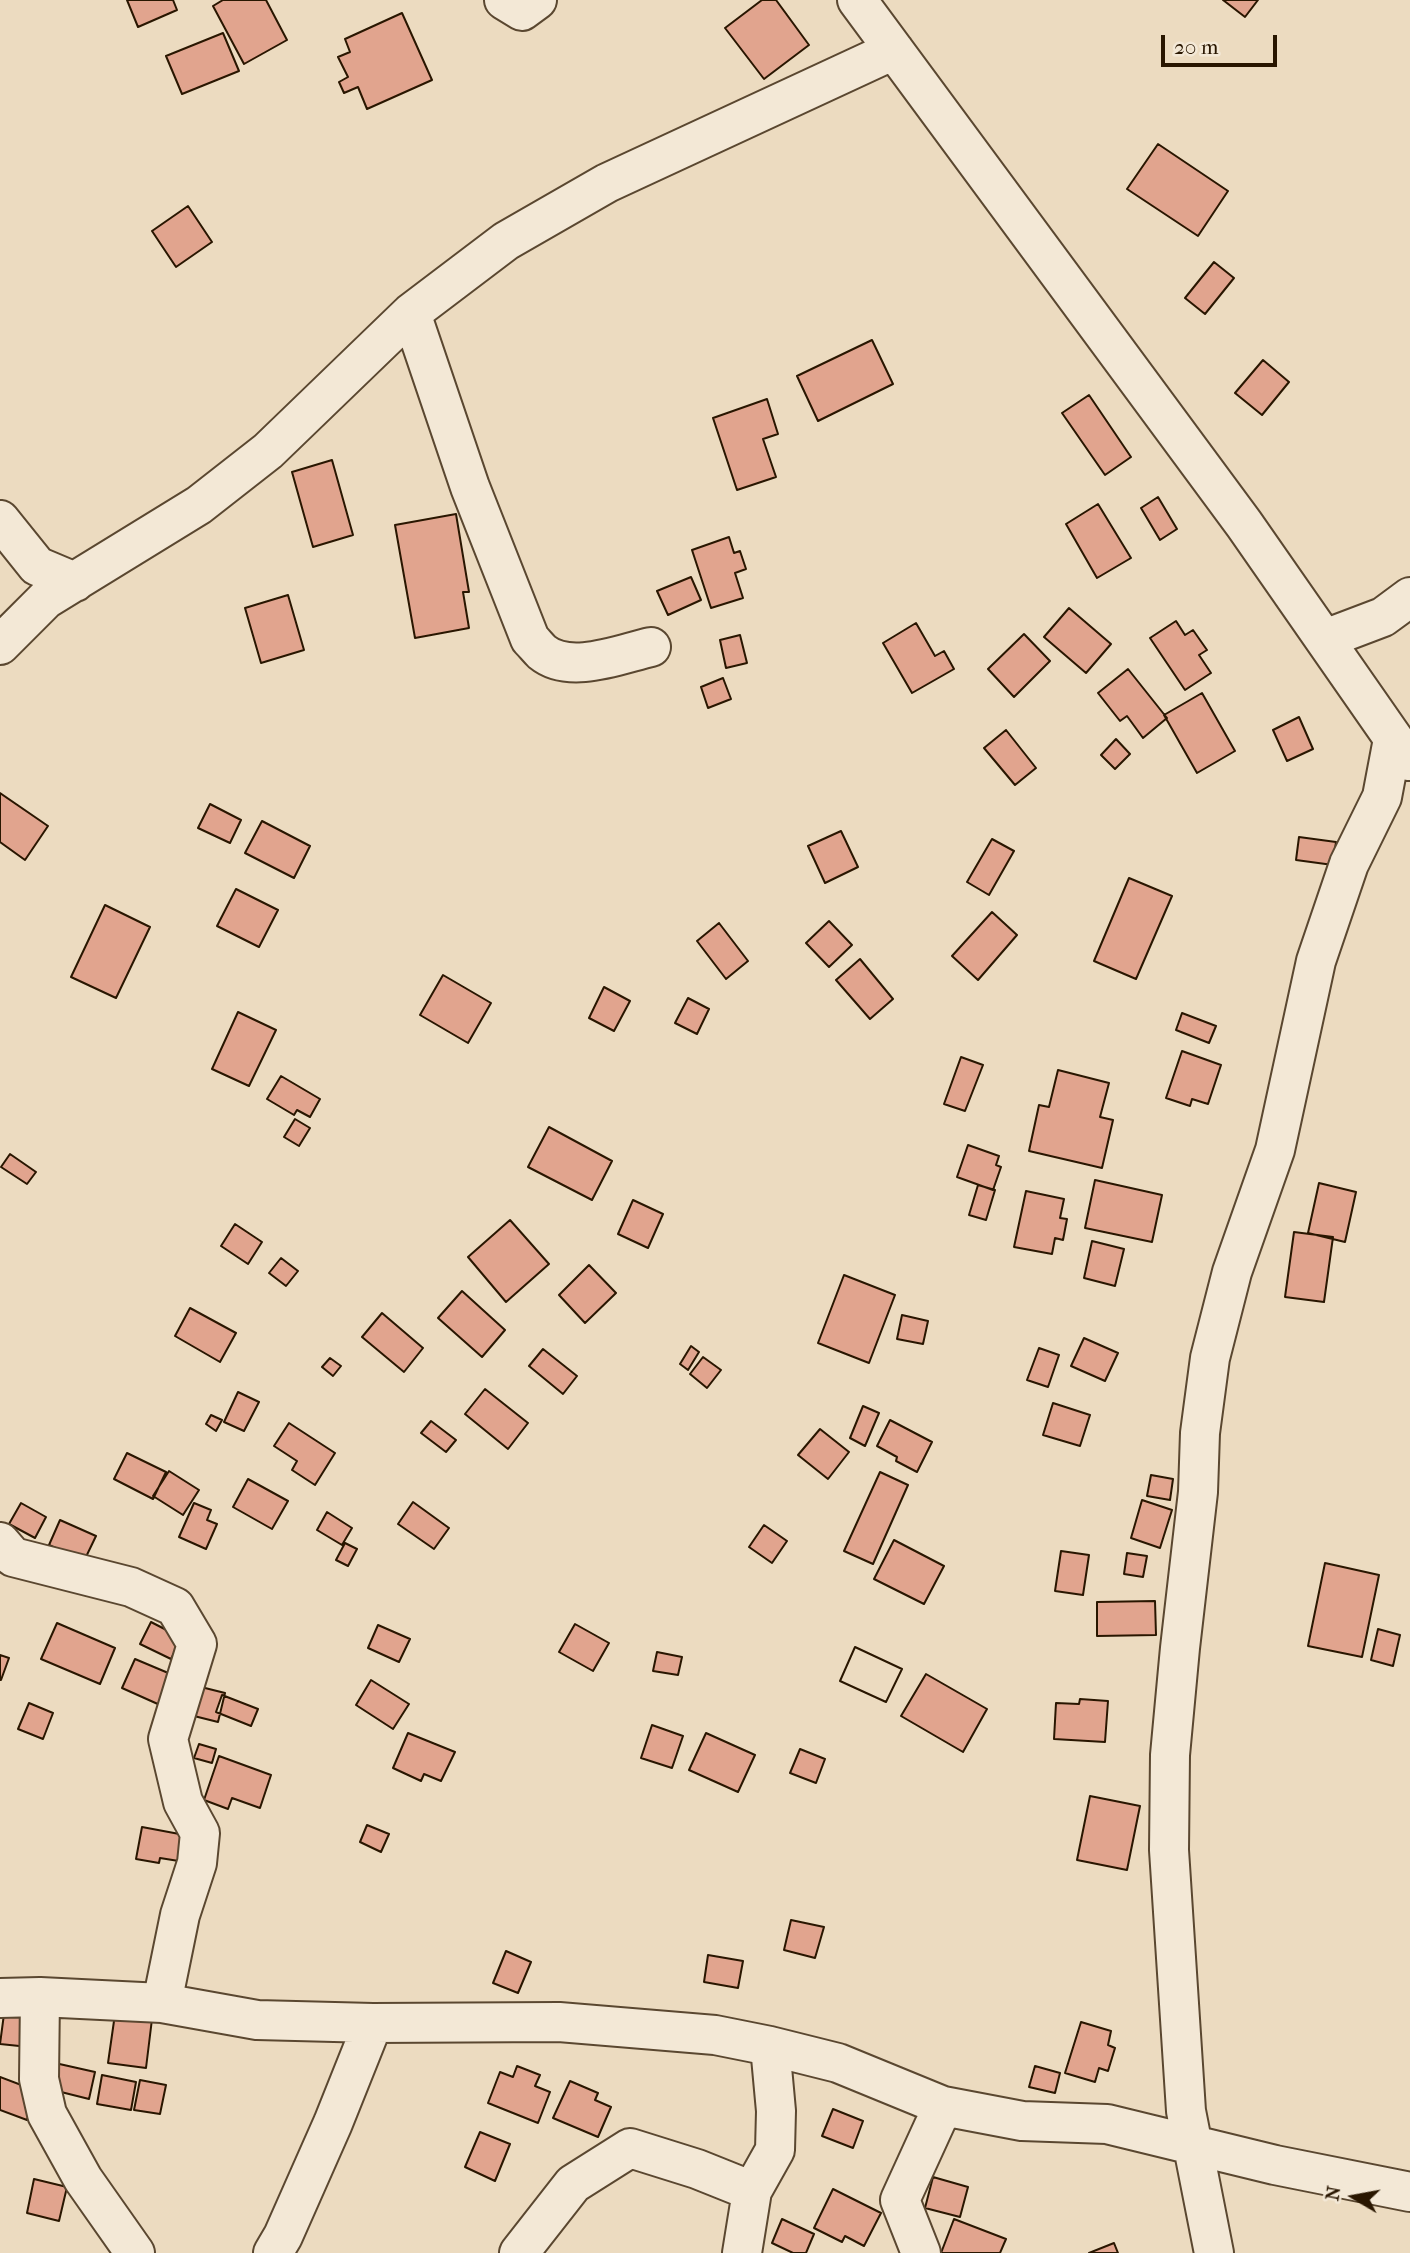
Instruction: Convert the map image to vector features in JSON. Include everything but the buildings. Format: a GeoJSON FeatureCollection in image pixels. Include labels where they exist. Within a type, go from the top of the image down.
{"type":"FeatureCollection","features":[{"type":"Feature","properties":{"kind":"street"},"geometry":{"type":"LineString","coordinates":[[504,0],[522,11],[537,0]]}},
{"type":"Feature","properties":{"kind":"street"},"geometry":{"type":"LineString","coordinates":[[857,0],[1244,524],[1402,751],[1349,864],[1316,961],[1275,1150],[1232,1272],[1210,1358],[1200,1433],[1198,1492],[1180,1648],[1170,1768],[1168,1850],[1186,2111],[1214,2253]]}},
{"type":"Feature","properties":{"kind":"street"},"geometry":{"type":"LineString","coordinates":[[0,645],[46,600],[199,505],[268,451],[411,313],[506,241],[607,183],[894,50]]}},
{"type":"Feature","properties":{"kind":"street"},"geometry":{"type":"LineString","coordinates":[[411,313],[470,487],[530,639],[543,653],[566,662],[587,662],[652,647]]}},
{"type":"Feature","properties":{"kind":"street"},"geometry":{"type":"LineString","coordinates":[[0,520],[37,566],[75,582]]}},
{"type":"Feature","properties":{"kind":"street"},"geometry":{"type":"LineString","coordinates":[[1325,639],[1383,617],[1410,597]]}},
{"type":"Feature","properties":{"kind":"street"},"geometry":{"type":"LineString","coordinates":[[0,1542],[13,1556],[131,1587],[175,1607],[197,1644],[168,1739],[183,1802],[200,1833],[197,1863],[180,1915],[162,2003]]}},
{"type":"Feature","properties":{"kind":"street"},"geometry":{"type":"LineString","coordinates":[[0,1998],[40,1997],[162,2003],[257,2020],[373,2023],[559,2022],[716,2035],[838,2063],[943,2106],[1022,2121],[1107,2124],[1275,2165],[1410,2192]]}},
{"type":"Feature","properties":{"kind":"street"},"geometry":{"type":"LineString","coordinates":[[40,1997],[39,2079],[47,2114],[83,2179],[135,2253]]}},
{"type":"Feature","properties":{"kind":"street"},"geometry":{"type":"LineString","coordinates":[[273,2253],[333,2123],[373,2023]]}},
{"type":"Feature","properties":{"kind":"street"},"geometry":{"type":"LineString","coordinates":[[742,2253],[752,2191],[775,2150],[776,2111],[770,2046]]}},
{"type":"Feature","properties":{"kind":"street"},"geometry":{"type":"LineString","coordinates":[[921,2253],[900,2200],[943,2106]]}},
{"type":"Feature","properties":{"kind":"street"},"geometry":{"type":"LineString","coordinates":[[519,2253],[573,2184],[630,2148],[697,2169],[752,2191]]}}]}
